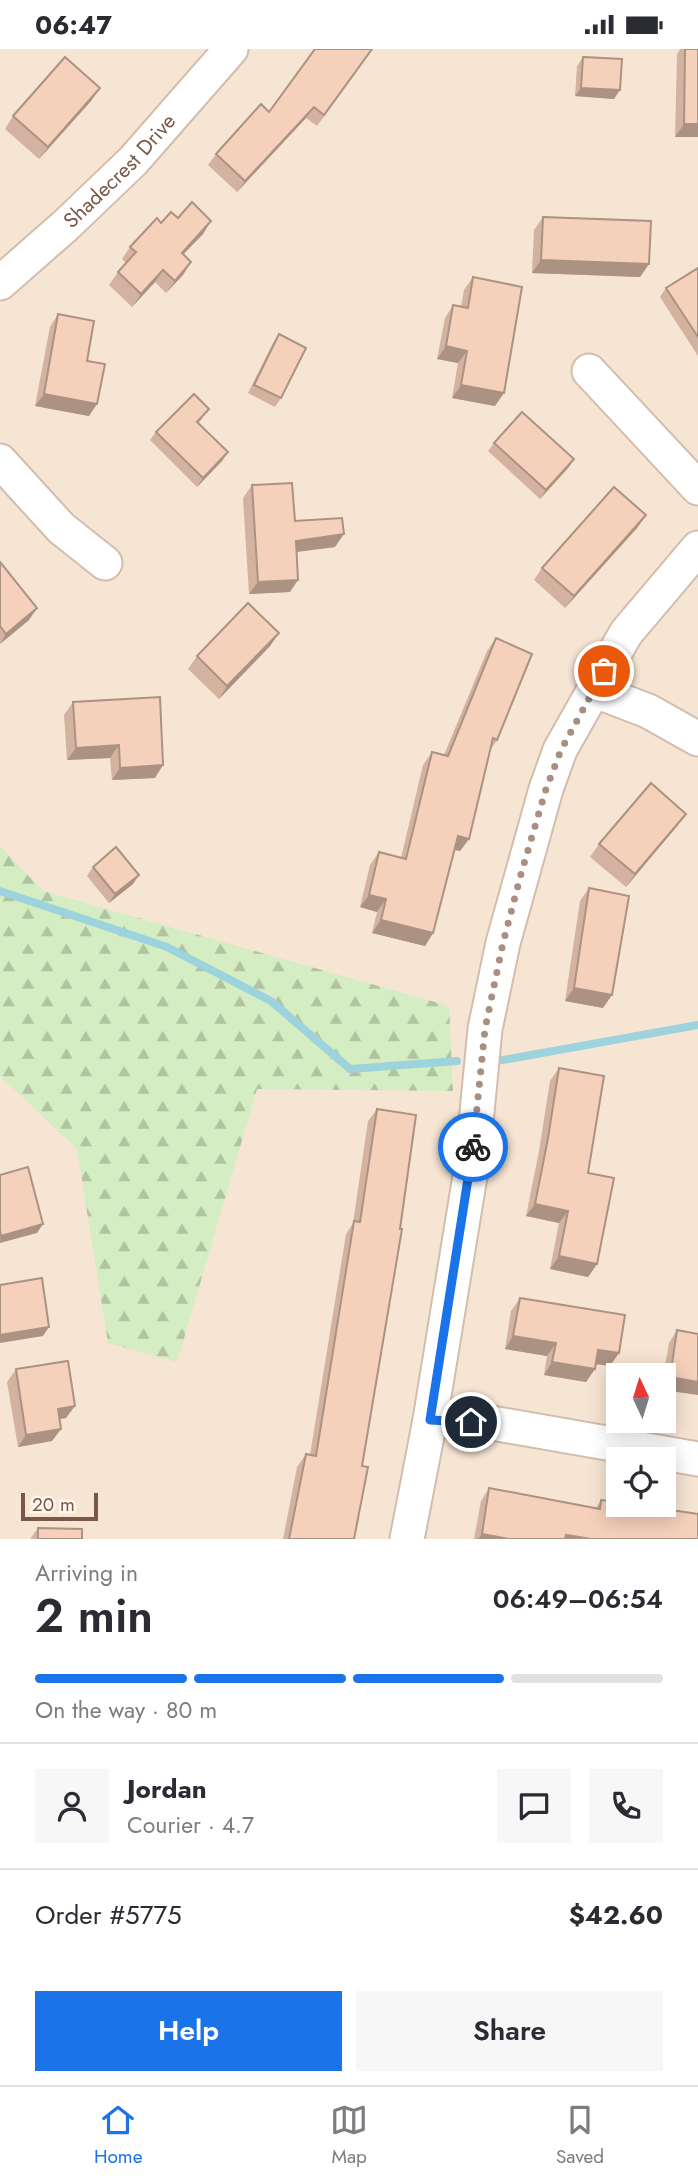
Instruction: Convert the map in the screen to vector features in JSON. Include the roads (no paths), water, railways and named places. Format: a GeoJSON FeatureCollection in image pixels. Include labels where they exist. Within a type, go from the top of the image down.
{"type":"FeatureCollection","features":[{"type":"Feature","properties":{"kind":"street","name":"Shadecrest Drive"},"geometry":{"type":"LineString","coordinates":[[0,283],[65,226],[132,161],[231,49]]}},
{"type":"Feature","properties":{"kind":"street"},"geometry":{"type":"LineString","coordinates":[[589,371],[698,488]]}},
{"type":"Feature","properties":{"kind":"street"},"geometry":{"type":"LineString","coordinates":[[0,461],[61,529],[105,563]]}},
{"type":"Feature","properties":{"kind":"street"},"geometry":{"type":"LineString","coordinates":[[407,1539],[430,1420],[472,1164],[485,1029],[503,943],[546,789],[561,750],[626,633],[698,548]]}},
{"type":"Feature","properties":{"kind":"street"},"geometry":{"type":"LineString","coordinates":[[593,690],[648,711],[698,739]]}},
{"type":"Feature","properties":{"kind":"street"},"geometry":{"type":"LineString","coordinates":[[430,1420],[492,1423],[698,1459]]}},
{"type":"Feature","properties":{"kind":"waterway"},"geometry":{"type":"LineString","coordinates":[[0,891],[167,947],[271,1001],[350,1069],[457,1061]]}},
{"type":"Feature","properties":{"kind":"waterway"},"geometry":{"type":"LineString","coordinates":[[503,1060],[698,1025]]}}]}
